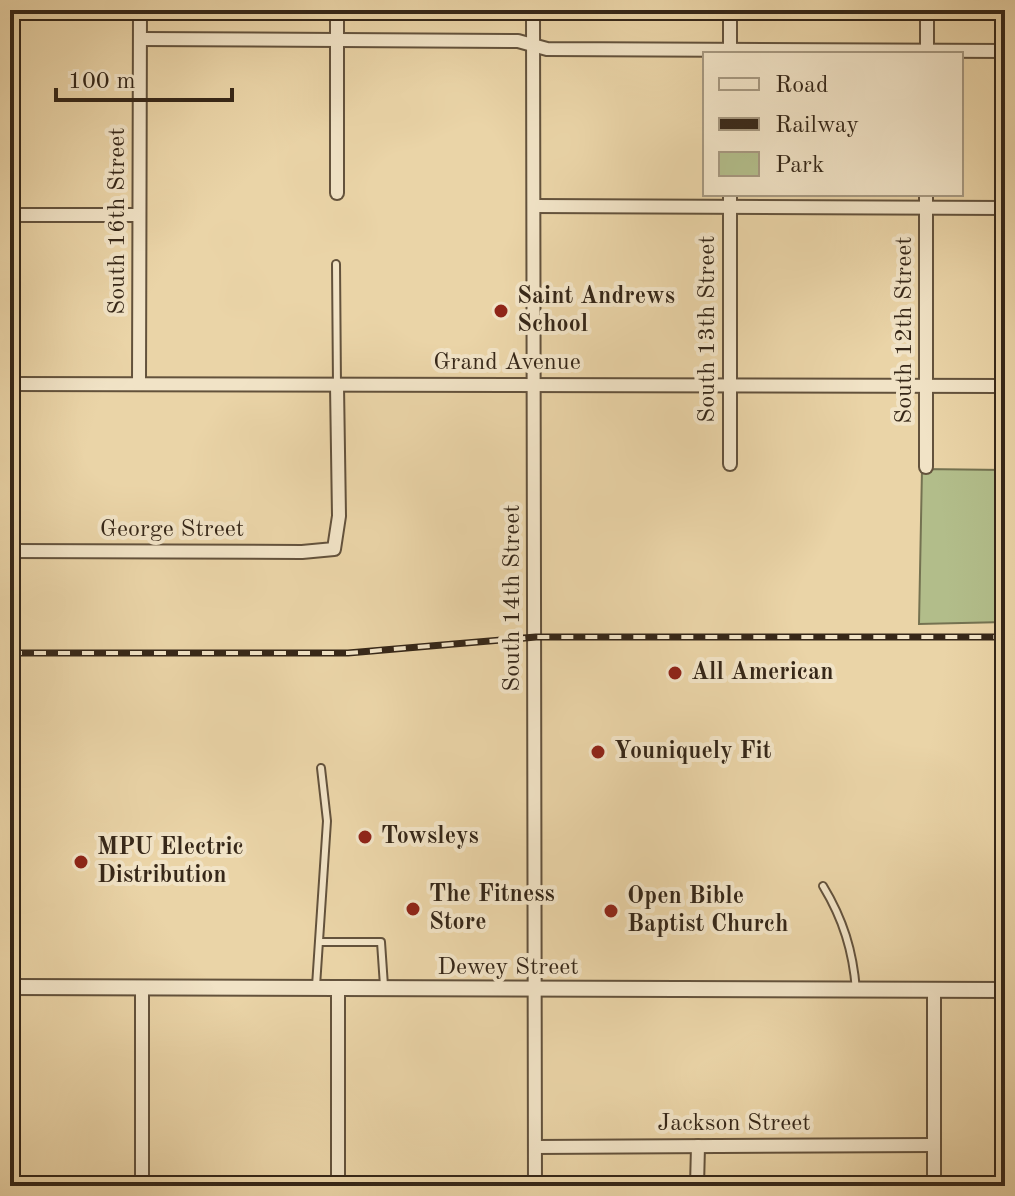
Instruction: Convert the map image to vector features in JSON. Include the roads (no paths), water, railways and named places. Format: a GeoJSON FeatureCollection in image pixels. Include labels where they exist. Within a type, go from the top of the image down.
{"type":"FeatureCollection","features":[{"type":"Feature","properties":{"kind":"street","name":"South 16th Street"},"geometry":{"type":"LineString","coordinates":[[139,384],[140,10]]}},
{"type":"Feature","properties":{"kind":"street"},"geometry":{"type":"LineString","coordinates":[[337,10],[337,193]]}},
{"type":"Feature","properties":{"kind":"street","name":"South 14th Street"},"geometry":{"type":"LineString","coordinates":[[533,10],[535,1186]]}},
{"type":"Feature","properties":{"kind":"street"},"geometry":{"type":"LineString","coordinates":[[730,10],[730,52]]}},
{"type":"Feature","properties":{"kind":"street"},"geometry":{"type":"LineString","coordinates":[[927,10],[927,52]]}},
{"type":"Feature","properties":{"kind":"street"},"geometry":{"type":"LineString","coordinates":[[140,39],[518,41],[547,49],[730,52],[1005,51]]}},
{"type":"Feature","properties":{"kind":"street"},"geometry":{"type":"LineString","coordinates":[[534,206],[730,201],[926,201],[1005,208]]}},
{"type":"Feature","properties":{"kind":"street","name":"South 13th Street"},"geometry":{"type":"LineString","coordinates":[[730,201],[730,464]]}},
{"type":"Feature","properties":{"kind":"street","name":"South 12th Street"},"geometry":{"type":"LineString","coordinates":[[926,201],[926,467]]}},
{"type":"Feature","properties":{"kind":"street"},"geometry":{"type":"LineString","coordinates":[[10,215],[139,215]]}},
{"type":"Feature","properties":{"kind":"street","name":"Grand Avenue"},"geometry":{"type":"LineString","coordinates":[[10,384],[1005,386]]}},
{"type":"Feature","properties":{"kind":"street","name":"George Street"},"geometry":{"type":"LineString","coordinates":[[10,551],[302,552],[334,549],[339,516],[337,386]]}},
{"type":"Feature","properties":{"kind":"street","name":"Dewey Street"},"geometry":{"type":"LineString","coordinates":[[10,987],[1005,990]]}},
{"type":"Feature","properties":{"kind":"street"},"geometry":{"type":"LineString","coordinates":[[10,1185],[142,1186],[142,987]]}},
{"type":"Feature","properties":{"kind":"street"},"geometry":{"type":"LineString","coordinates":[[338,990],[338,1186]]}},
{"type":"Feature","properties":{"kind":"street"},"geometry":{"type":"LineString","coordinates":[[934,990],[934,1186]]}},
{"type":"Feature","properties":{"kind":"street","name":"Jackson Street"},"geometry":{"type":"LineString","coordinates":[[535,1147],[934,1145]]}},
{"type":"Feature","properties":{"kind":"street"},"geometry":{"type":"LineString","coordinates":[[697,1186],[698,1146]]}},
{"type":"Feature","properties":{"kind":"lane"},"geometry":{"type":"LineString","coordinates":[[336,264],[337,386]]}},
{"type":"Feature","properties":{"kind":"lane"},"geometry":{"type":"LineString","coordinates":[[316,989],[327,821],[321,768]]}},
{"type":"Feature","properties":{"kind":"lane"},"geometry":{"type":"LineString","coordinates":[[823,886],[840,914],[853,958],[856,990]]}},
{"type":"Feature","properties":{"kind":"lane"},"geometry":{"type":"LineString","coordinates":[[320,942],[381,942],[384,990]]}},
{"type":"Feature","properties":{"kind":"railway"},"geometry":{"type":"LineString","coordinates":[[10,653],[348,653],[536,637],[1005,637]]}},
{"type":"Feature","properties":{"kind":"place","name":"Saint Andrews School"},"geometry":{"type":"Point","coordinates":[501,311]}},
{"type":"Feature","properties":{"kind":"place","name":"All American"},"geometry":{"type":"Point","coordinates":[675,673]}},
{"type":"Feature","properties":{"kind":"place","name":"Youniquely Fit"},"geometry":{"type":"Point","coordinates":[598,752]}},
{"type":"Feature","properties":{"kind":"place","name":"Towsleys"},"geometry":{"type":"Point","coordinates":[365,837]}},
{"type":"Feature","properties":{"kind":"place","name":"MPU Electric Distribution"},"geometry":{"type":"Point","coordinates":[81,862]}},
{"type":"Feature","properties":{"kind":"place","name":"The Fitness Store"},"geometry":{"type":"Point","coordinates":[413,909]}},
{"type":"Feature","properties":{"kind":"place","name":"Open Bible Baptist Church"},"geometry":{"type":"Point","coordinates":[611,911]}}]}
